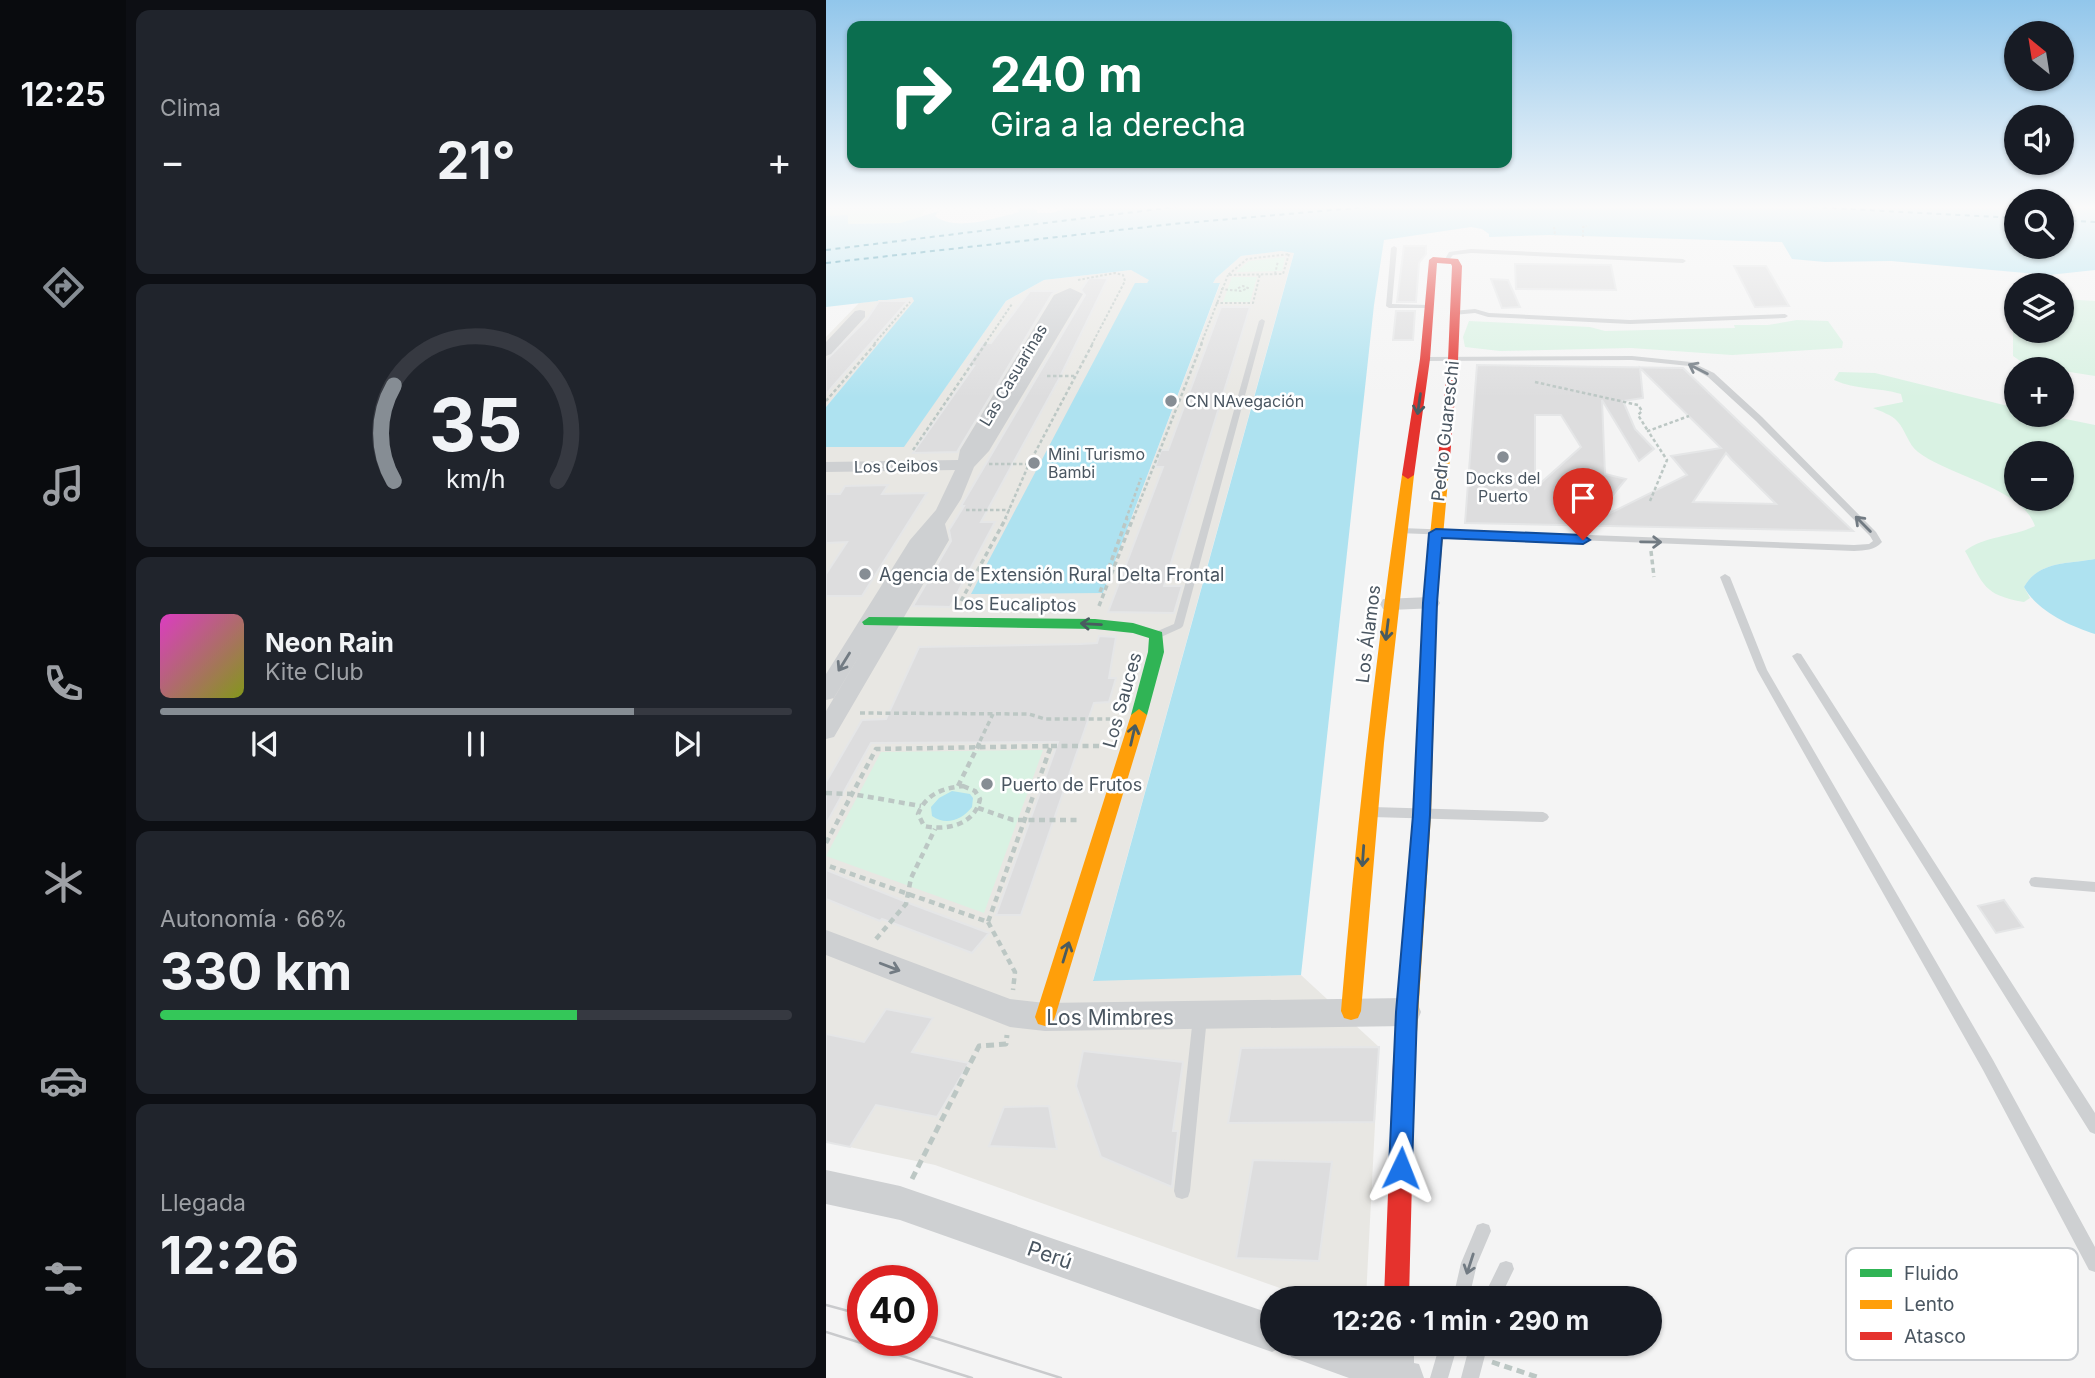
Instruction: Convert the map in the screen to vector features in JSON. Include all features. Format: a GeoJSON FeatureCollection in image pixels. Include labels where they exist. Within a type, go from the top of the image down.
{"type":"FeatureCollection","features":[{"type":"Feature","properties":{"kind":"street","name":"Los Álamos"},"geometry":{"type":"LineString","coordinates":[[1350,1012],[1366,811],[1390,604],[1425,359],[1428,314],[1438,269]]}},
{"type":"Feature","properties":{"kind":"street","name":"Pedro Guareschi"},"geometry":{"type":"LineString","coordinates":[[1396,1286],[1406,1012],[1422,815],[1430,603],[1453,360],[1457,269]]}},
{"type":"Feature","properties":{"kind":"street","name":"Las Casuarinas"},"geometry":{"type":"LineString","coordinates":[[831,722],[920,540],[941,518],[963,472],[969,450],[1061,295],[1076,293],[980,451],[963,472]]}},
{"type":"Feature","properties":{"kind":"street"},"geometry":{"type":"LineString","coordinates":[[826,351],[860,314]]}},
{"type":"Feature","properties":{"kind":"street"},"geometry":{"type":"LineString","coordinates":[[1428,314],[1453,317]]}},
{"type":"Feature","properties":{"kind":"street","name":"Los Ceibos"},"geometry":{"type":"LineString","coordinates":[[830,474],[902,466],[963,472]]}},
{"type":"Feature","properties":{"kind":"street"},"geometry":{"type":"LineString","coordinates":[[830,474],[963,472]]}},
{"type":"Feature","properties":{"kind":"street"},"geometry":{"type":"LineString","coordinates":[[1390,604],[1430,603]]}},
{"type":"Feature","properties":{"kind":"street","name":"Las Casuarinas"},"geometry":{"type":"LineString","coordinates":[[826,692],[879,622]]}},
{"type":"Feature","properties":{"kind":"street","name":"Los Eucaliptos"},"geometry":{"type":"LineString","coordinates":[[879,622],[1139,626],[1157,635]]}},
{"type":"Feature","properties":{"kind":"street","name":"Los Sauces"},"geometry":{"type":"LineString","coordinates":[[1045,1017],[1130,746],[1156,652],[1157,635]]}},
{"type":"Feature","properties":{"kind":"street","name":"Los Mimbres"},"geometry":{"type":"LineString","coordinates":[[826,942],[1010,1013],[1045,1017],[1199,1017],[1406,1012]]}},
{"type":"Feature","properties":{"kind":"street","name":"Perú"},"geometry":{"type":"LineString","coordinates":[[826,1187],[900,1203],[1260,1329]]}},
{"type":"Feature","properties":{"kind":"street"},"geometry":{"type":"LineString","coordinates":[[1349,1356],[1397,1369]]}},
{"type":"Feature","properties":{"kind":"lane"},"geometry":{"type":"LineString","coordinates":[[1392,269],[1389,306],[1428,314]]}},
{"type":"Feature","properties":{"kind":"lane"},"geometry":{"type":"LineString","coordinates":[[1453,317],[1475,311],[1488,315],[1630,322],[1785,316]]}},
{"type":"Feature","properties":{"kind":"lane","name":"Los Sauces"},"geometry":{"type":"LineString","coordinates":[[1157,635],[1178,626],[1262,321]]}},
{"type":"Feature","properties":{"kind":"lane"},"geometry":{"type":"LineString","coordinates":[[1401,531],[1854,548],[1871,547],[1878,542],[1759,419],[1711,375],[1691,364],[1632,358],[1425,359]]}},
{"type":"Feature","properties":{"kind":"lane"},"geometry":{"type":"LineString","coordinates":[[1726,577],[1762,670],[1988,1065],[2095,1264]]}},
{"type":"Feature","properties":{"kind":"lane"},"geometry":{"type":"LineString","coordinates":[[1797,656],[2095,1127]]}},
{"type":"Feature","properties":{"kind":"lane"},"geometry":{"type":"LineString","coordinates":[[1366,811],[1422,815],[1543,817]]}},
{"type":"Feature","properties":{"kind":"lane"},"geometry":{"type":"LineString","coordinates":[[2035,882],[2095,887]]}},
{"type":"Feature","properties":{"kind":"lane"},"geometry":{"type":"LineString","coordinates":[[1182,1191],[1199,1017]]}},
{"type":"Feature","properties":{"kind":"lane"},"geometry":{"type":"LineString","coordinates":[[1464,1286],[1469,1263],[1483,1231]]}},
{"type":"Feature","properties":{"kind":"lane"},"geometry":{"type":"LineString","coordinates":[[1497,1286],[1506,1269]]}},
{"type":"Feature","properties":{"kind":"lane"},"geometry":{"type":"LineString","coordinates":[[1439,1378],[1446,1356]]}},
{"type":"Feature","properties":{"kind":"lane"},"geometry":{"type":"LineString","coordinates":[[1471,1378],[1476,1356]]}},
{"type":"Feature","properties":{"kind":"path"},"geometry":{"type":"LineString","coordinates":[[1092,624],[1220,289],[1235,269]]}},
{"type":"Feature","properties":{"kind":"path"},"geometry":{"type":"LineString","coordinates":[[1275,274],[1276,269]]}},
{"type":"Feature","properties":{"kind":"path"},"geometry":{"type":"LineString","coordinates":[[1228,275],[1283,274],[1284,269]]}},
{"type":"Feature","properties":{"kind":"path"},"geometry":{"type":"LineString","coordinates":[[950,622],[1010,510],[1029,464],[1125,281],[1123,275],[1115,273],[1079,278],[1070,292]]}},
{"type":"Feature","properties":{"kind":"path"},"geometry":{"type":"LineString","coordinates":[[1216,303],[1253,303],[1260,274]]}},
{"type":"Feature","properties":{"kind":"path"},"geometry":{"type":"LineString","coordinates":[[1220,289],[1241,291],[1256,288]]}},
{"type":"Feature","properties":{"kind":"path"},"geometry":{"type":"LineString","coordinates":[[826,401],[910,302]]}},
{"type":"Feature","properties":{"kind":"path"},"geometry":{"type":"LineString","coordinates":[[902,466],[1012,304]]}},
{"type":"Feature","properties":{"kind":"path"},"geometry":{"type":"LineString","coordinates":[[1027,376],[1074,376]]}},
{"type":"Feature","properties":{"kind":"path"},"geometry":{"type":"LineString","coordinates":[[1535,382],[1575,388],[1638,405],[1642,411],[1638,415],[1667,460],[1650,501]]}},
{"type":"Feature","properties":{"kind":"path"},"geometry":{"type":"LineString","coordinates":[[1648,431],[1689,416]]}},
{"type":"Feature","properties":{"kind":"path"},"geometry":{"type":"LineString","coordinates":[[963,472],[1029,464]]}},
{"type":"Feature","properties":{"kind":"path"},"geometry":{"type":"LineString","coordinates":[[1100,592],[1141,478]]}},
{"type":"Feature","properties":{"kind":"path"},"geometry":{"type":"LineString","coordinates":[[941,518],[1010,510]]}},
{"type":"Feature","properties":{"kind":"path"},"geometry":{"type":"LineString","coordinates":[[1649,542],[1654,577]]}},
{"type":"Feature","properties":{"kind":"path"},"geometry":{"type":"LineString","coordinates":[[831,722],[993,714],[1029,714],[1045,719],[1137,718]]}},
{"type":"Feature","properties":{"kind":"path"},"geometry":{"type":"LineString","coordinates":[[958,786],[993,714]]}},
{"type":"Feature","properties":{"kind":"path"},"geometry":{"type":"LineString","coordinates":[[988,922],[1051,746]]}},
{"type":"Feature","properties":{"kind":"path"},"geometry":{"type":"LineString","coordinates":[[826,843],[876,749],[1130,746]]}},
{"type":"Feature","properties":{"kind":"path"},"geometry":{"type":"LineString","coordinates":[[958,786],[977,792],[980,797],[978,808],[961,824],[935,829],[924,826],[919,820],[921,806],[934,793],[958,786]]}},
{"type":"Feature","properties":{"kind":"path"},"geometry":{"type":"LineString","coordinates":[[826,793],[852,794],[921,806]]}},
{"type":"Feature","properties":{"kind":"path"},"geometry":{"type":"LineString","coordinates":[[978,808],[1024,821],[1107,820]]}},
{"type":"Feature","properties":{"kind":"path"},"geometry":{"type":"LineString","coordinates":[[860,956],[906,904],[911,878],[935,829]]}},
{"type":"Feature","properties":{"kind":"path"},"geometry":{"type":"LineString","coordinates":[[826,865],[988,922],[1015,972],[1006,1044],[979,1046],[900,1203]]}},
{"type":"Feature","properties":{"kind":"shaded area","name":"Puerto de Frutos"},"geometry":{"type":"Polygon","coordinates":[[[1226,269],[1289,269],[1093,980],[1301,975],[1379,1047],[1367,1286],[1274,1286],[935,1165],[826,1142],[826,447],[904,446],[1006,301],[1044,280],[1131,270],[1150,279],[1147,283],[1100,592],[1103,593],[1220,284],[1213,283],[1226,269]]]}},
{"type":"Feature","properties":{"kind":"shaded area"},"geometry":{"type":"Polygon","coordinates":[[[912,297],[915,301],[826,407],[826,337],[859,303],[912,297]]]}},
{"type":"Feature","properties":{"kind":"green space"},"geometry":{"type":"Polygon","coordinates":[[[1239,269],[1282,269],[1282,271],[1236,272],[1239,269]]]}},
{"type":"Feature","properties":{"kind":"green space"},"geometry":{"type":"Polygon","coordinates":[[[1232,277],[1257,277],[1250,302],[1223,302],[1232,277]]]}},
{"type":"Feature","properties":{"kind":"green space"},"geometry":{"type":"Polygon","coordinates":[[[2074,300],[2095,301],[2095,376],[2074,373],[2074,357],[2013,356],[2013,343],[2074,343],[2074,300]]]}},
{"type":"Feature","properties":{"kind":"green space"},"geometry":{"type":"Polygon","coordinates":[[[1797,320],[1828,321],[1843,342],[1842,348],[1732,355],[1631,348],[1500,351],[1465,347],[1463,337],[1469,321],[1590,327],[1605,331],[1735,328],[1734,325],[1768,325],[1797,320]]]}},
{"type":"Feature","properties":{"kind":"green space"},"geometry":{"type":"Polygon","coordinates":[[[1839,372],[1875,373],[2004,405],[2004,427],[2074,427],[2074,421],[2095,425],[2095,559],[2055,565],[2037,572],[2024,587],[2030,598],[2024,602],[1992,592],[1981,580],[1965,551],[1980,542],[2035,526],[2025,511],[2074,511],[2074,441],[2004,441],[2004,495],[1918,452],[1895,419],[1873,408],[1903,402],[1901,394],[1834,380],[1839,372]]]}},
{"type":"Feature","properties":{"kind":"green space"},"geometry":{"type":"Polygon","coordinates":[[[1043,750],[984,913],[826,856],[881,752],[1043,750]]]}},
{"type":"Feature","properties":{"kind":"water"},"geometry":{"type":"Polygon","coordinates":[[[826,269],[1226,269],[1213,283],[1220,283],[1103,593],[971,594],[1135,283],[1147,283],[1149,280],[1131,270],[1044,280],[1006,301],[904,447],[826,447],[826,407],[914,301],[912,297],[826,307],[826,269]]]}},
{"type":"Feature","properties":{"kind":"water"},"geometry":{"type":"Polygon","coordinates":[[[1289,269],[1379,269],[1374,305],[1301,975],[1093,981],[1289,269]]]}},
{"type":"Feature","properties":{"kind":"water"},"geometry":{"type":"Polygon","coordinates":[[[1985,269],[2095,269],[2026,273],[1985,269]]]}},
{"type":"Feature","properties":{"kind":"water"},"geometry":{"type":"Polygon","coordinates":[[[2095,559],[2095,634],[2075,627],[2046,610],[2024,587],[2037,572],[2045,568],[2095,559]]]}},
{"type":"Feature","properties":{"kind":"water"},"geometry":{"type":"Polygon","coordinates":[[[952,791],[970,794],[973,798],[972,807],[953,820],[943,821],[932,816],[931,807],[939,798],[952,791]]]}},
{"type":"Feature","properties":{"kind":"building"},"geometry":{"type":"Polygon","coordinates":[[[1401,269],[1419,269],[1416,302],[1397,302],[1401,269]]]}},
{"type":"Feature","properties":{"kind":"building"},"geometry":{"type":"Polygon","coordinates":[[[1515,269],[1612,269],[1616,290],[1516,289],[1515,269]]]}},
{"type":"Feature","properties":{"kind":"building"},"geometry":{"type":"Polygon","coordinates":[[[1736,269],[1768,269],[1789,306],[1755,307],[1736,269]]]}},
{"type":"Feature","properties":{"kind":"building"},"geometry":{"type":"Polygon","coordinates":[[[1089,278],[1108,278],[1059,379],[981,522],[995,522],[950,607],[913,606],[951,541],[949,530],[964,506],[961,506],[1085,295],[1081,290],[1089,278]]]}},
{"type":"Feature","properties":{"kind":"building"},"geometry":{"type":"Polygon","coordinates":[[[1491,279],[1508,280],[1520,307],[1502,308],[1491,279]]]}},
{"type":"Feature","properties":{"kind":"building"},"geometry":{"type":"Polygon","coordinates":[[[1030,291],[1057,291],[1052,294],[957,452],[913,453],[974,366],[967,366],[983,343],[991,343],[1030,291]]]}},
{"type":"Feature","properties":{"kind":"building"},"geometry":{"type":"Polygon","coordinates":[[[879,301],[908,301],[826,394],[826,360],[867,319],[879,301]]]}},
{"type":"Feature","properties":{"kind":"building"},"geometry":{"type":"Polygon","coordinates":[[[1221,307],[1250,307],[1164,586],[1182,586],[1174,613],[1108,612],[1163,467],[1155,467],[1161,450],[1168,450],[1221,307]]]}},
{"type":"Feature","properties":{"kind":"building"},"geometry":{"type":"Polygon","coordinates":[[[1396,311],[1415,311],[1413,340],[1393,340],[1396,311]]]}},
{"type":"Feature","properties":{"kind":"building","name":"Docks del Puerto"},"geometry":{"type":"Polygon","coordinates":[[[1477,365],[1683,368],[1853,531],[1465,523],[1477,365]],[[1640,368],[1643,398],[1623,401],[1635,429],[1654,449],[1639,461],[1602,400],[1605,474],[1626,479],[1590,523],[1687,475],[1671,456],[1721,448],[1640,368]],[[1535,415],[1535,488],[1581,447],[1561,415],[1535,415]],[[1726,453],[1693,502],[1776,504],[1726,453]]]}},
{"type":"Feature","properties":{"kind":"building"},"geometry":{"type":"Polygon","coordinates":[[[888,485],[882,494],[927,493],[862,596],[826,596],[826,574],[847,542],[826,543],[826,494],[840,494],[845,486],[888,485]]]}},
{"type":"Feature","properties":{"kind":"building"},"geometry":{"type":"Polygon","coordinates":[[[1099,636],[1116,637],[1109,678],[1116,678],[1109,702],[1094,703],[1021,915],[996,915],[1058,742],[871,743],[826,824],[826,782],[862,720],[886,719],[919,647],[1081,644],[1097,643],[1099,636]]]}},
{"type":"Feature","properties":{"kind":"building"},"geometry":{"type":"Polygon","coordinates":[[[826,870],[989,933],[972,953],[882,919],[880,921],[826,899],[826,870]]]}},
{"type":"Feature","properties":{"kind":"building"},"geometry":{"type":"Polygon","coordinates":[[[2004,900],[2023,927],[1996,933],[1978,906],[2004,900]]]}},
{"type":"Feature","properties":{"kind":"building"},"geometry":{"type":"Polygon","coordinates":[[[886,1009],[933,1018],[912,1052],[969,1063],[937,1117],[876,1105],[850,1147],[826,1142],[826,1034],[864,1042],[886,1009]]]}},
{"type":"Feature","properties":{"kind":"building"},"geometry":{"type":"Polygon","coordinates":[[[1379,1047],[1374,1122],[1228,1123],[1241,1048],[1379,1047]]]}},
{"type":"Feature","properties":{"kind":"building"},"geometry":{"type":"Polygon","coordinates":[[[1083,1051],[1183,1062],[1173,1131],[1178,1131],[1172,1187],[1101,1157],[1076,1086],[1083,1051]]]}},
{"type":"Feature","properties":{"kind":"building"},"geometry":{"type":"Polygon","coordinates":[[[1049,1106],[1057,1149],[989,1146],[1004,1107],[1049,1106]]]}},
{"type":"Feature","properties":{"kind":"building"},"geometry":{"type":"Polygon","coordinates":[[[1253,1160],[1332,1162],[1319,1261],[1236,1258],[1253,1160]]]}},
{"type":"Feature","properties":{"kind":"tram line"},"geometry":{"type":"LineString","coordinates":[[826,1305],[847,1311]]}},
{"type":"Feature","properties":{"kind":"tram line"},"geometry":{"type":"LineString","coordinates":[[826,1332],[972,1378]]}},
{"type":"Feature","properties":{"kind":"tram line"},"geometry":{"type":"LineString","coordinates":[[938,1339],[1061,1378]]}},
{"type":"Feature","properties":{"kind":"traffic: fast"},"geometry":{"type":"LineString","coordinates":[[869,622],[1095,624],[1120,626],[1157,635],[1156,652],[1139,715]]}},
{"type":"Feature","properties":{"kind":"traffic: slow"},"geometry":{"type":"LineString","coordinates":[[1404,1063],[1422,815],[1430,603],[1444,458]]}},
{"type":"Feature","properties":{"kind":"traffic: slow"},"geometry":{"type":"LineString","coordinates":[[1351,1011],[1375,743],[1408,475]]}},
{"type":"Feature","properties":{"kind":"traffic: slow"},"geometry":{"type":"LineString","coordinates":[[1045,1017],[1139,715]]}},
{"type":"Feature","properties":{"kind":"traffic: jam"},"geometry":{"type":"LineString","coordinates":[[1408,475],[1425,359],[1432,269]]}},
{"type":"Feature","properties":{"kind":"traffic: jam"},"geometry":{"type":"LineString","coordinates":[[1444,458],[1453,360],[1457,269]]}},
{"type":"Feature","properties":{"kind":"traffic: jam"},"geometry":{"type":"LineString","coordinates":[[1396,1286],[1404,1063]]}},
{"type":"Feature","properties":{"kind":"place","name":"CN NAvegación"},"geometry":{"type":"Point","coordinates":[1171,401]}},
{"type":"Feature","properties":{"kind":"place","name":"Docks del Puerto"},"geometry":{"type":"Point","coordinates":[1503,457]}},
{"type":"Feature","properties":{"kind":"place","name":"Mini Turismo Bambi"},"geometry":{"type":"Point","coordinates":[1034,463]}},
{"type":"Feature","properties":{"kind":"place","name":"Agencia de Extensión Rural Delta Frontal"},"geometry":{"type":"Point","coordinates":[865,574]}},
{"type":"Feature","properties":{"kind":"place","name":"Puerto de Frutos"},"geometry":{"type":"Point","coordinates":[987,784]}},
{"type":"Feature","properties":{"kind":"route"},"geometry":{"type":"LineString","coordinates":[[1401,1168],[1406,1012],[1422,815],[1430,603],[1436,533],[1583,540]]}}]}
